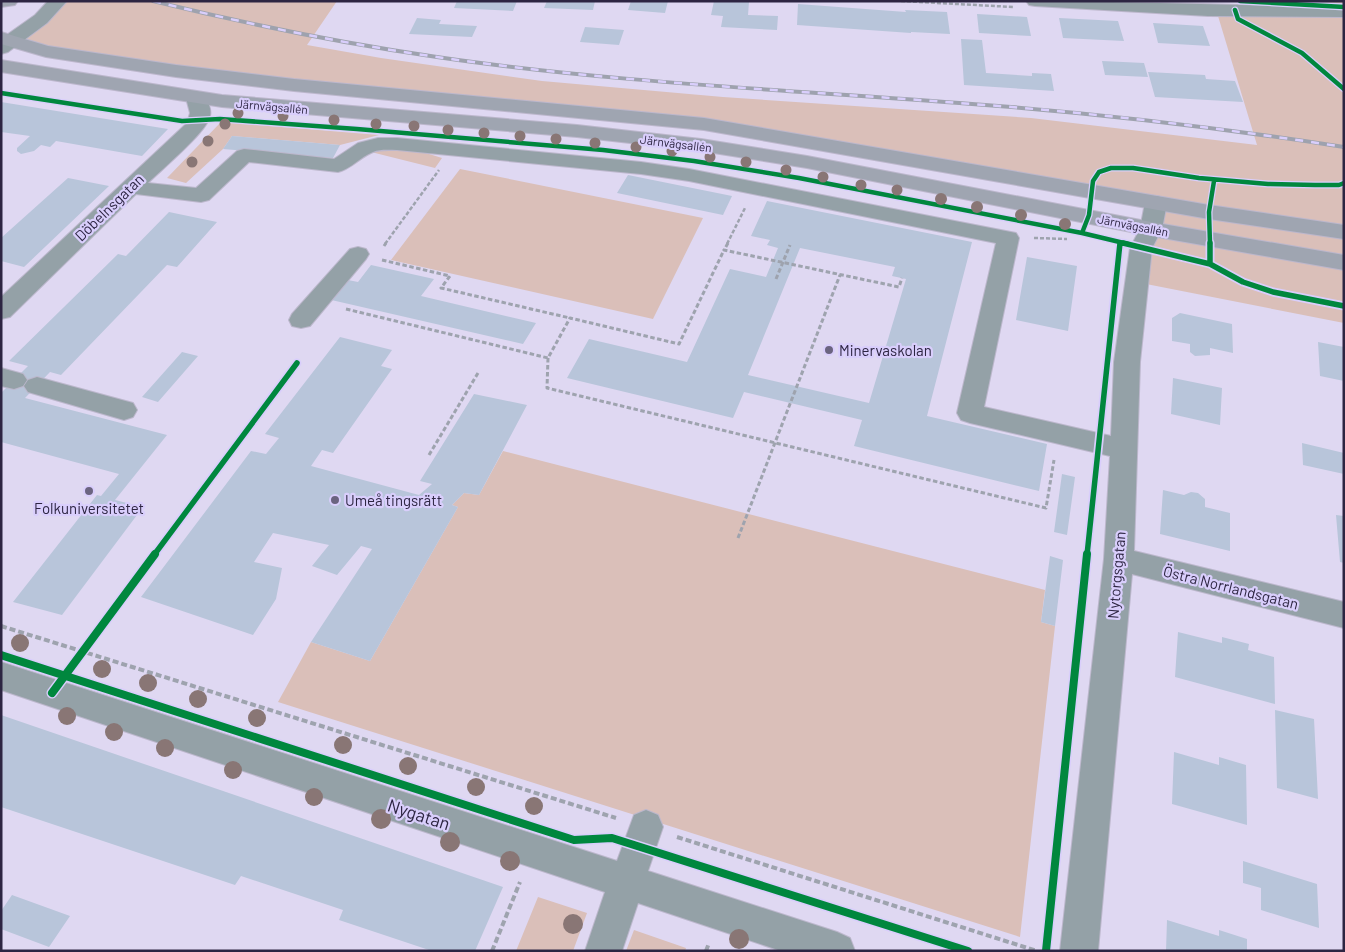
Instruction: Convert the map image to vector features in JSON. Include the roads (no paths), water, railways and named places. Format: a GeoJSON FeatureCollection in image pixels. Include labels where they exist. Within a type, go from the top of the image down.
{"type":"FeatureCollection","features":[{"type":"Feature","properties":{"kind":"main road"},"geometry":{"type":"LineString","coordinates":[[1,2],[9,1]]}},
{"type":"Feature","properties":{"kind":"main road","name":"Järnvägsallén"},"geometry":{"type":"LineString","coordinates":[[4,38],[46,51],[176,72],[704,124],[1154,216],[1344,263]]}},
{"type":"Feature","properties":{"kind":"main road","name":"Järnvägsallén"},"geometry":{"type":"LineString","coordinates":[[1,66],[196,98],[263,106],[578,132],[701,145],[1154,216],[1344,232]]}},
{"type":"Feature","properties":{"kind":"street"},"geometry":{"type":"LineString","coordinates":[[4,38],[41,1]]}},
{"type":"Feature","properties":{"kind":"street"},"geometry":{"type":"LineString","coordinates":[[4,38],[41,19],[58,1]]}},
{"type":"Feature","properties":{"kind":"street"},"geometry":{"type":"LineString","coordinates":[[1047,2],[1208,11],[1231,5],[1344,12]]}},
{"type":"Feature","properties":{"kind":"street","name":"Döbelnsgatan"},"geometry":{"type":"LineString","coordinates":[[1,311],[12,287],[130,186],[200,120],[201,112],[196,98]]}},
{"type":"Feature","properties":{"kind":"street"},"geometry":{"type":"LineString","coordinates":[[130,186],[201,195],[244,155],[338,166],[359,150],[376,143],[641,168],[755,188],[1008,238],[970,413],[1123,449]]}},
{"type":"Feature","properties":{"kind":"street","name":"Nytorgsgatan"},"geometry":{"type":"LineString","coordinates":[[1079,951],[1119,559],[1127,362],[1141,248],[1154,216]]}},
{"type":"Feature","properties":{"kind":"street"},"geometry":{"type":"LineString","coordinates":[[301,320],[367,256]]}},
{"type":"Feature","properties":{"kind":"street"},"geometry":{"type":"LineString","coordinates":[[17,381],[124,410]]}},
{"type":"Feature","properties":{"kind":"street","name":"Östra Norrlandsgatan"},"geometry":{"type":"LineString","coordinates":[[1119,559],[1344,615]]}},
{"type":"Feature","properties":{"kind":"street","name":"Nygatan"},"geometry":{"type":"LineString","coordinates":[[1,676],[837,951]]}},
{"type":"Feature","properties":{"kind":"street"},"geometry":{"type":"LineString","coordinates":[[602,951],[646,828]]}},
{"type":"Feature","properties":{"kind":"railway"},"geometry":{"type":"LineString","coordinates":[[153,1],[330,39],[401,52],[504,66],[637,80],[1066,112],[1205,127],[1344,147]]}},
{"type":"Feature","properties":{"kind":"place","name":"Minervaskolan"},"geometry":{"type":"Point","coordinates":[829,350]}},
{"type":"Feature","properties":{"kind":"place","name":"Folkuniversitetet"},"geometry":{"type":"Point","coordinates":[89,491]}},
{"type":"Feature","properties":{"kind":"place","name":"Umeå tingsrätt"},"geometry":{"type":"Point","coordinates":[335,500]}}]}
